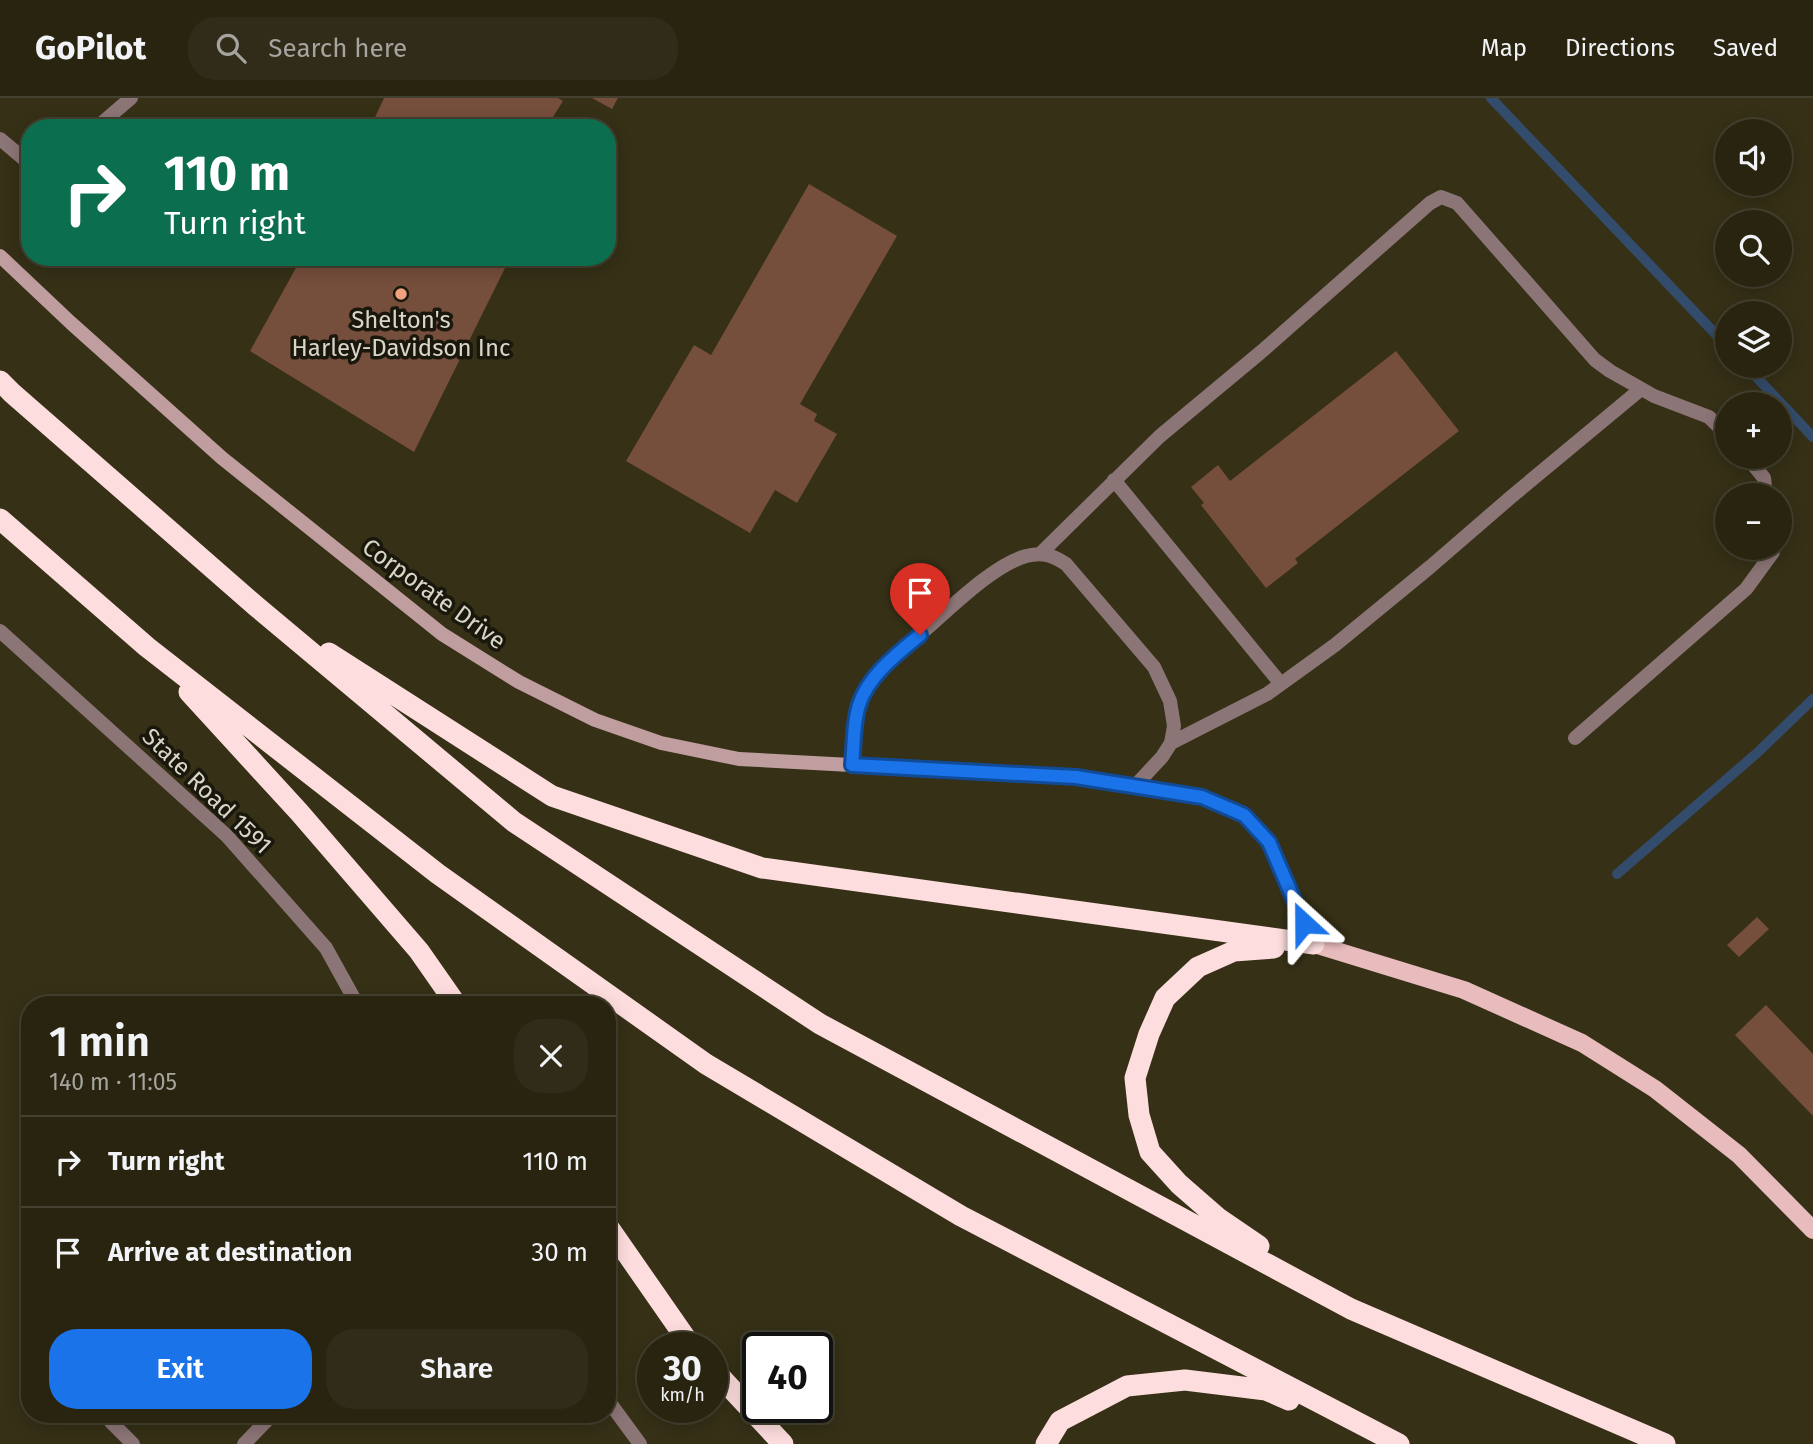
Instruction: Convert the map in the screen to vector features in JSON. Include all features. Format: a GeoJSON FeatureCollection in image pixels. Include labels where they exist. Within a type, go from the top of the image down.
{"type":"FeatureCollection","features":[{"type":"Feature","properties":{"kind":"highway"},"geometry":{"type":"LineString","coordinates":[[0,380],[257,607],[514,822],[820,1024],[1351,1309],[1665,1444]]}},
{"type":"Feature","properties":{"kind":"highway"},"geometry":{"type":"LineString","coordinates":[[0,519],[147,647],[438,874],[610,996]]}},
{"type":"Feature","properties":{"kind":"highway"},"geometry":{"type":"LineString","coordinates":[[257,607],[552,796],[762,868],[1314,944]]}},
{"type":"Feature","properties":{"kind":"highway"},"geometry":{"type":"LineString","coordinates":[[147,647],[307,821],[419,951],[450,996]]}},
{"type":"Feature","properties":{"kind":"highway"},"geometry":{"type":"LineString","coordinates":[[1314,944],[1234,951],[1198,967],[1165,998],[1149,1034],[1135,1077],[1136,1090],[1139,1115],[1150,1152],[1179,1184],[1218,1218],[1351,1309]]}},
{"type":"Feature","properties":{"kind":"highway"},"geometry":{"type":"LineString","coordinates":[[616,1000],[706,1064],[961,1216],[1396,1443]]}},
{"type":"Feature","properties":{"kind":"highway"},"geometry":{"type":"LineString","coordinates":[[616,1238],[681,1332]]}},
{"type":"Feature","properties":{"kind":"highway"},"geometry":{"type":"LineString","coordinates":[[1046,1444],[1060,1421],[1127,1386],[1185,1380],[1266,1390],[1396,1443]]}},
{"type":"Feature","properties":{"kind":"highway"},"geometry":{"type":"LineString","coordinates":[[728,1385],[783,1444]]}},
{"type":"Feature","properties":{"kind":"main road"},"geometry":{"type":"LineString","coordinates":[[1314,944],[1464,990],[1582,1043],[1655,1089],[1739,1155],[1813,1230]]}},
{"type":"Feature","properties":{"kind":"street"},"geometry":{"type":"LineString","coordinates":[[106,119],[131,98]]}},
{"type":"Feature","properties":{"kind":"street"},"geometry":{"type":"LineString","coordinates":[[0,139],[21,156]]}},
{"type":"Feature","properties":{"kind":"street"},"geometry":{"type":"LineString","coordinates":[[1040,554],[1160,436],[1261,352],[1430,203],[1441,197],[1457,203],[1595,360],[1641,389],[1709,417],[1715,423]]}},
{"type":"Feature","properties":{"kind":"street","name":"Corporate Drive"},"geometry":{"type":"LineString","coordinates":[[0,256],[222,458],[442,634],[519,682],[595,720],[661,743],[739,759],[1076,777],[1202,797],[1244,815],[1269,842],[1314,944]]}},
{"type":"Feature","properties":{"kind":"street"},"geometry":{"type":"LineString","coordinates":[[1171,743],[1267,694],[1335,645],[1641,389]]}},
{"type":"Feature","properties":{"kind":"street"},"geometry":{"type":"LineString","coordinates":[[1114,480],[1281,684]]}},
{"type":"Feature","properties":{"kind":"street"},"geometry":{"type":"LineString","coordinates":[[852,765],[859,705],[867,688],[880,671],[974,588],[1004,566],[1024,557],[1053,555],[1066,564],[1154,667],[1170,701],[1174,726],[1171,743],[1135,787]]}},
{"type":"Feature","properties":{"kind":"street"},"geometry":{"type":"LineString","coordinates":[[1575,738],[1746,589],[1767,560]]}},
{"type":"Feature","properties":{"kind":"street","name":"State Road 1591"},"geometry":{"type":"LineString","coordinates":[[0,631],[227,836],[326,948],[353,996]]}},
{"type":"Feature","properties":{"kind":"street"},"geometry":{"type":"LineString","coordinates":[[616,1411],[640,1444]]}},
{"type":"Feature","properties":{"kind":"street"},"geometry":{"type":"LineString","coordinates":[[112,1423],[133,1444]]}},
{"type":"Feature","properties":{"kind":"street"},"geometry":{"type":"LineString","coordinates":[[244,1444],[264,1423]]}},
{"type":"Feature","properties":{"kind":"building"},"geometry":{"type":"Polygon","coordinates":[[[384,98],[558,98],[563,101],[552,119],[374,119],[384,98]]]}},
{"type":"Feature","properties":{"kind":"building"},"geometry":{"type":"Polygon","coordinates":[[[592,98],[618,98],[612,109],[592,98]]]}},
{"type":"Feature","properties":{"kind":"building"},"geometry":{"type":"Polygon","coordinates":[[[809,184],[897,236],[800,404],[817,414],[814,421],[837,434],[797,503],[775,490],[750,533],[626,461],[694,345],[711,355],[809,184]]]}},
{"type":"Feature","properties":{"kind":"building"},"geometry":{"type":"Polygon","coordinates":[[[297,266],[506,266],[414,452],[250,351],[297,266]]]}},
{"type":"Feature","properties":{"kind":"building"},"geometry":{"type":"Polygon","coordinates":[[[1396,351],[1459,431],[1295,559],[1298,563],[1266,588],[1201,505],[1204,503],[1191,487],[1218,465],[1230,481],[1396,351]]]}},
{"type":"Feature","properties":{"kind":"building"},"geometry":{"type":"Polygon","coordinates":[[[1757,917],[1769,929],[1739,957],[1727,945],[1757,917]]]}},
{"type":"Feature","properties":{"kind":"building"},"geometry":{"type":"Polygon","coordinates":[[[1766,1005],[1813,1054],[1813,1116],[1735,1035],[1766,1005]]]}},
{"type":"Feature","properties":{"kind":"waterway"},"geometry":{"type":"LineString","coordinates":[[1491,98],[1715,333]]}},
{"type":"Feature","properties":{"kind":"waterway"},"geometry":{"type":"LineString","coordinates":[[1757,378],[1813,437]]}},
{"type":"Feature","properties":{"kind":"waterway"},"geometry":{"type":"LineString","coordinates":[[1617,874],[1757,753],[1813,699]]}},
{"type":"Feature","properties":{"kind":"place","name":"Shelton's Harley-Davidson Inc"},"geometry":{"type":"Point","coordinates":[401,294]}},
{"type":"Feature","properties":{"kind":"route"},"geometry":{"type":"LineString","coordinates":[[920,635],[880,671],[867,688],[859,705],[852,765],[1076,777],[1202,797],[1244,815],[1269,842],[1304,923]]}}]}
